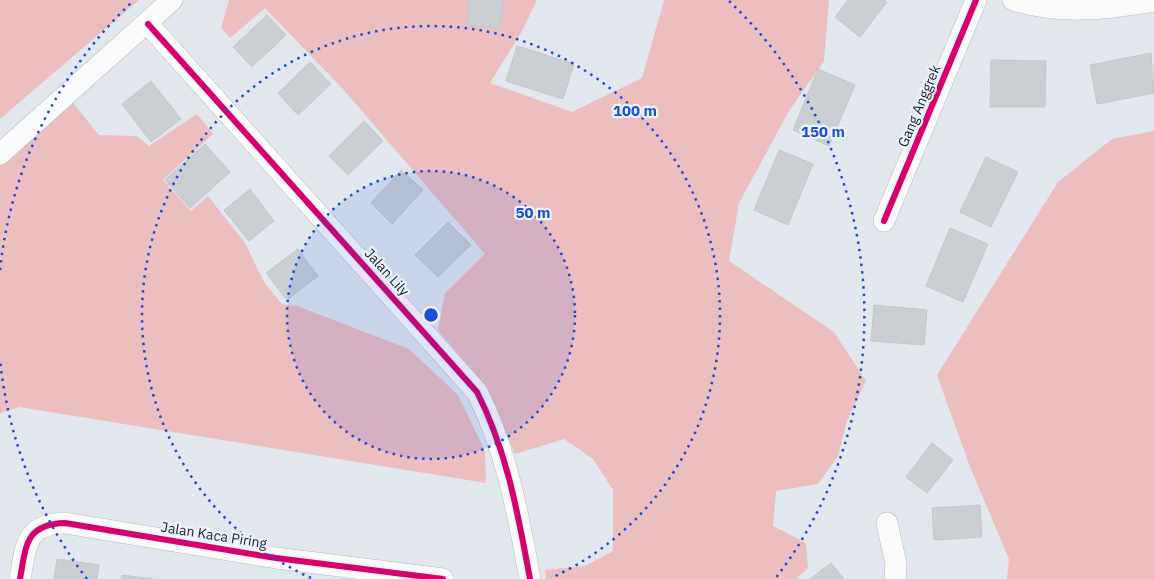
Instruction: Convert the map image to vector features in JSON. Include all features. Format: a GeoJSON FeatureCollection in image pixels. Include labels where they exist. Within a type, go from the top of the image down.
{"type":"FeatureCollection","features":[{"type":"Feature","properties":{"kind":"street"},"geometry":{"type":"LineString","coordinates":[[0,154],[148,24],[172,0]]}},
{"type":"Feature","properties":{"kind":"street","name":"Gang Anggrek"},"geometry":{"type":"LineString","coordinates":[[884,221],[976,0]]}},
{"type":"Feature","properties":{"kind":"street"},"geometry":{"type":"LineString","coordinates":[[1013,0],[1039,8],[1078,10],[1154,1]]}},
{"type":"Feature","properties":{"kind":"street","name":"Jalan Lily"},"geometry":{"type":"LineString","coordinates":[[148,24],[477,392],[492,421],[504,454],[517,509],[530,579]]}},
{"type":"Feature","properties":{"kind":"street","name":"Jalan Kaca Piring"},"geometry":{"type":"LineString","coordinates":[[20,579],[26,544],[36,529],[50,524],[65,523],[276,558],[443,579]]}},
{"type":"Feature","properties":{"kind":"street"},"geometry":{"type":"LineString","coordinates":[[887,523],[896,564],[895,579]]}},
{"type":"Feature","properties":{"kind":"shaded area"},"geometry":{"type":"Polygon","coordinates":[[[0,0],[139,0],[0,119],[0,0]]]}},
{"type":"Feature","properties":{"kind":"shaded area"},"geometry":{"type":"Polygon","coordinates":[[[229,0],[537,0],[522,31],[490,83],[572,112],[642,78],[664,0],[829,0],[824,61],[789,111],[739,203],[729,261],[834,332],[866,381],[847,421],[838,456],[818,484],[776,491],[773,526],[806,543],[808,568],[796,579],[546,579],[545,570],[585,566],[613,551],[613,490],[593,459],[564,439],[515,454],[484,384],[438,330],[445,293],[485,254],[342,88],[265,8],[230,38],[221,28],[229,0]]]}},
{"type":"Feature","properties":{"kind":"shaded area"},"geometry":{"type":"Polygon","coordinates":[[[72,102],[99,135],[137,136],[149,146],[197,114],[213,134],[163,180],[191,211],[208,196],[245,243],[264,282],[282,304],[297,306],[409,349],[458,395],[485,451],[486,483],[19,407],[0,413],[0,166],[72,102]]]}},
{"type":"Feature","properties":{"kind":"shaded area"},"geometry":{"type":"Polygon","coordinates":[[[1154,131],[1154,579],[1007,579],[1009,559],[970,467],[937,375],[1058,182],[1112,139],[1154,131]]]}},
{"type":"Feature","properties":{"kind":"building"},"geometry":{"type":"Polygon","coordinates":[[[470,0],[503,0],[500,28],[467,25],[470,0]]]}},
{"type":"Feature","properties":{"kind":"building"},"geometry":{"type":"Polygon","coordinates":[[[848,0],[884,0],[887,2],[860,37],[835,17],[848,0]]]}},
{"type":"Feature","properties":{"kind":"building"},"geometry":{"type":"Polygon","coordinates":[[[267,15],[286,35],[252,67],[233,47],[267,15]]]}},
{"type":"Feature","properties":{"kind":"building"},"geometry":{"type":"Polygon","coordinates":[[[517,46],[574,64],[563,99],[506,81],[517,46]]]}},
{"type":"Feature","properties":{"kind":"building"},"geometry":{"type":"Polygon","coordinates":[[[1151,53],[1154,93],[1097,104],[1090,65],[1151,53]]]}},
{"type":"Feature","properties":{"kind":"building"},"geometry":{"type":"Polygon","coordinates":[[[991,60],[1046,61],[1045,107],[990,107],[991,60]]]}},
{"type":"Feature","properties":{"kind":"building"},"geometry":{"type":"Polygon","coordinates":[[[310,62],[331,84],[298,115],[278,93],[310,62]]]}},
{"type":"Feature","properties":{"kind":"building"},"geometry":{"type":"Polygon","coordinates":[[[818,69],[855,85],[829,146],[793,130],[818,69]]]}},
{"type":"Feature","properties":{"kind":"building"},"geometry":{"type":"Polygon","coordinates":[[[151,81],[181,119],[151,142],[122,104],[151,81]]]}},
{"type":"Feature","properties":{"kind":"building"},"geometry":{"type":"Polygon","coordinates":[[[364,121],[383,141],[348,175],[329,156],[364,121]]]}},
{"type":"Feature","properties":{"kind":"building"},"geometry":{"type":"Polygon","coordinates":[[[205,144],[230,172],[190,208],[165,180],[205,144]]]}},
{"type":"Feature","properties":{"kind":"building"},"geometry":{"type":"Polygon","coordinates":[[[779,150],[813,164],[788,225],[754,210],[779,150]]]}},
{"type":"Feature","properties":{"kind":"building"},"geometry":{"type":"Polygon","coordinates":[[[986,157],[1018,172],[991,227],[960,212],[986,157]]]}},
{"type":"Feature","properties":{"kind":"building"},"geometry":{"type":"Polygon","coordinates":[[[401,170],[423,190],[392,224],[371,203],[401,170]]]}},
{"type":"Feature","properties":{"kind":"building"},"geometry":{"type":"Polygon","coordinates":[[[250,189],[274,221],[249,241],[224,210],[250,189]]]}},
{"type":"Feature","properties":{"kind":"building"},"geometry":{"type":"Polygon","coordinates":[[[448,222],[471,245],[438,277],[415,255],[448,222]]]}},
{"type":"Feature","properties":{"kind":"building"},"geometry":{"type":"Polygon","coordinates":[[[950,228],[988,244],[963,302],[926,286],[950,228]]]}},
{"type":"Feature","properties":{"kind":"building"},"geometry":{"type":"Polygon","coordinates":[[[298,249],[318,276],[287,300],[266,273],[298,249]]]}},
{"type":"Feature","properties":{"kind":"building"},"geometry":{"type":"Polygon","coordinates":[[[874,305],[927,310],[924,345],[871,341],[874,305]]]}},
{"type":"Feature","properties":{"kind":"building"},"geometry":{"type":"Polygon","coordinates":[[[932,443],[953,460],[927,493],[906,477],[932,443]]]}},
{"type":"Feature","properties":{"kind":"building"},"geometry":{"type":"Polygon","coordinates":[[[980,505],[982,537],[934,540],[932,508],[980,505]]]}},
{"type":"Feature","properties":{"kind":"building"},"geometry":{"type":"Polygon","coordinates":[[[57,559],[99,565],[97,579],[54,579],[57,559]]]}},
{"type":"Feature","properties":{"kind":"building"},"geometry":{"type":"Polygon","coordinates":[[[831,563],[844,579],[810,579],[831,563]]]}},
{"type":"Feature","properties":{"kind":"building"},"geometry":{"type":"Polygon","coordinates":[[[122,575],[154,579],[121,579],[122,575]]]}},
{"type":"Feature","properties":{"kind":"cycle path"},"geometry":{"type":"LineString","coordinates":[[884,221],[976,0]]}},
{"type":"Feature","properties":{"kind":"cycle path"},"geometry":{"type":"LineString","coordinates":[[148,24],[477,392],[504,460],[516,507],[530,579]]}},
{"type":"Feature","properties":{"kind":"cycle path"},"geometry":{"type":"LineString","coordinates":[[20,579],[26,547],[35,532],[52,524],[65,523],[276,558],[443,579]]}}]}
